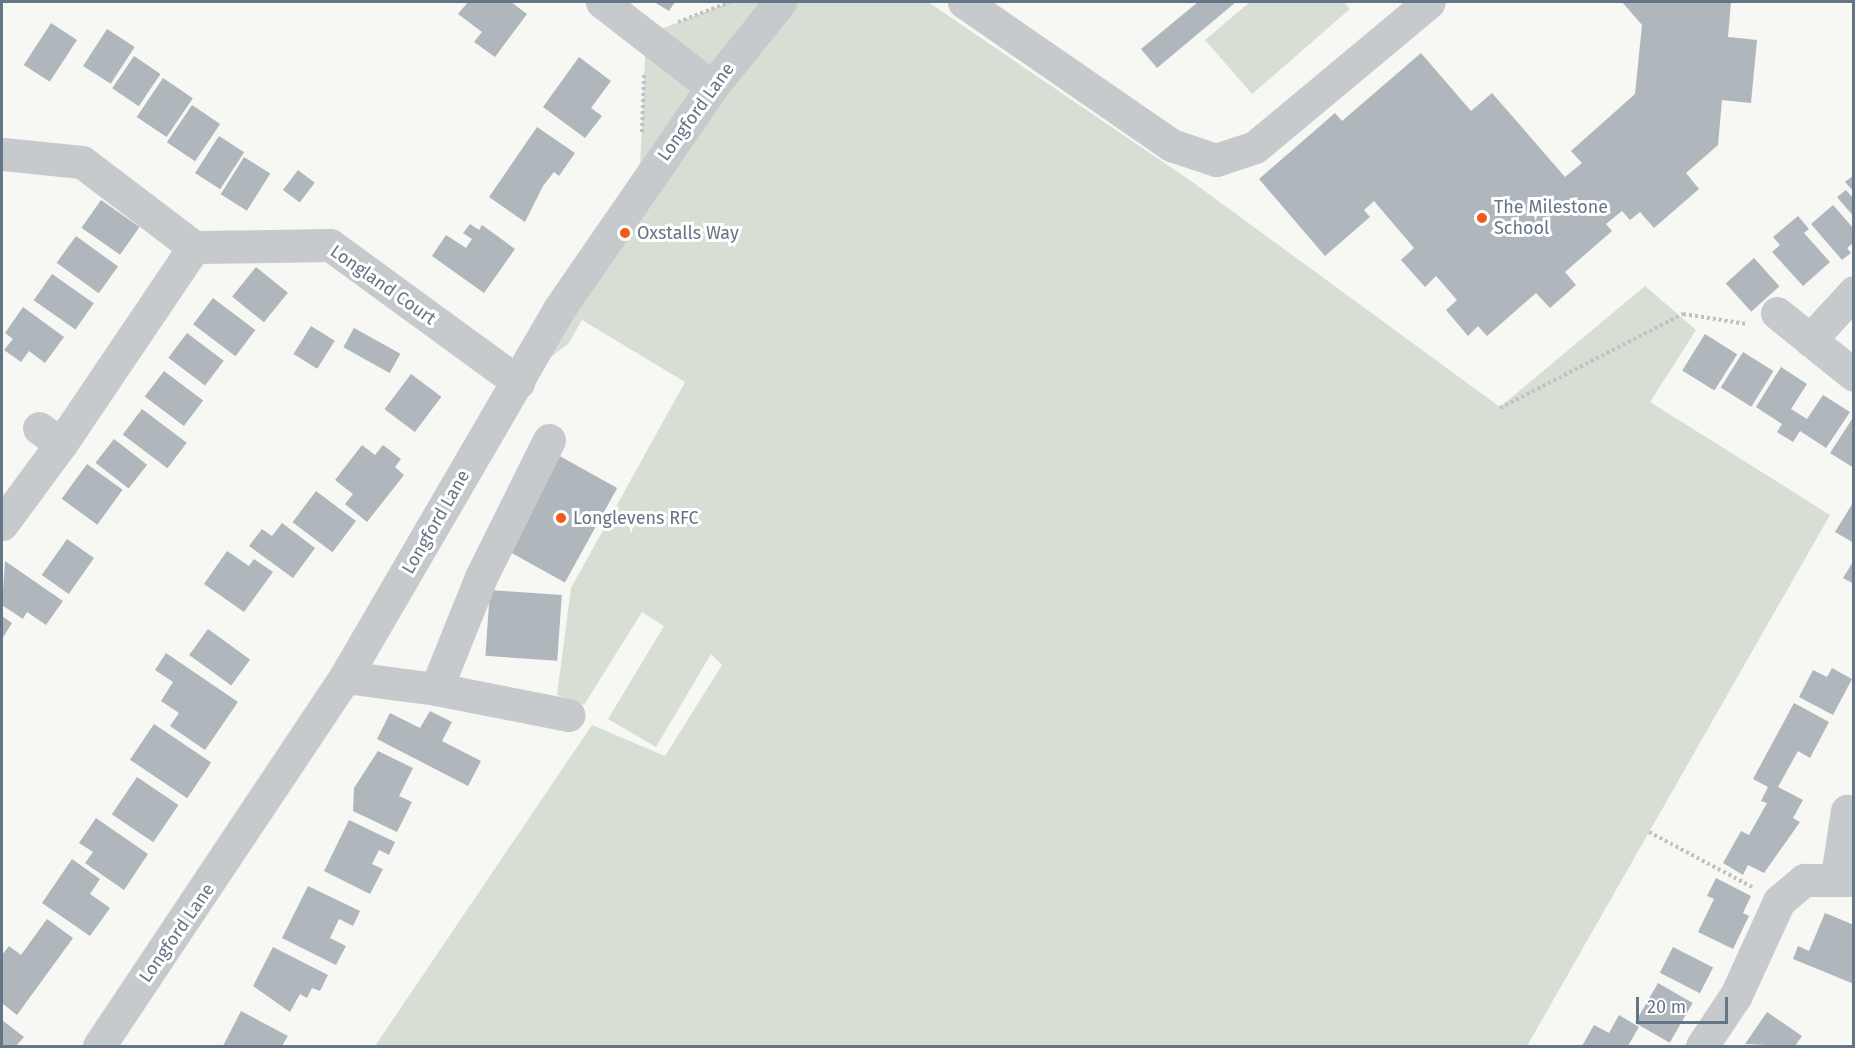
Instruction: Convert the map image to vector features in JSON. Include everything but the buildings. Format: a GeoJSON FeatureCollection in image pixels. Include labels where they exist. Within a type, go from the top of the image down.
{"type":"FeatureCollection","features":[{"type":"Feature","properties":{"kind":"street"},"geometry":{"type":"LineString","coordinates":[[602,2],[712,87]]}},
{"type":"Feature","properties":{"kind":"street","name":"Longford Lane"},"geometry":{"type":"LineString","coordinates":[[99,1047],[345,677],[559,309],[712,87],[780,2]]}},
{"type":"Feature","properties":{"kind":"street"},"geometry":{"type":"LineString","coordinates":[[964,2],[1171,145],[1216,160],[1255,147],[1430,2]]}},
{"type":"Feature","properties":{"kind":"street"},"geometry":{"type":"LineString","coordinates":[[2,524],[50,436],[194,247],[82,162],[3,154]]}},
{"type":"Feature","properties":{"kind":"street","name":"Longland Court"},"geometry":{"type":"LineString","coordinates":[[194,247],[330,245],[518,382]]}},
{"type":"Feature","properties":{"kind":"street"},"geometry":{"type":"LineString","coordinates":[[1810,340],[1854,292]]}},
{"type":"Feature","properties":{"kind":"street"},"geometry":{"type":"LineString","coordinates":[[1777,313],[1854,375]]}},
{"type":"Feature","properties":{"kind":"street"},"geometry":{"type":"LineString","coordinates":[[436,689],[481,577],[549,440]]}},
{"type":"Feature","properties":{"kind":"street"},"geometry":{"type":"LineString","coordinates":[[345,677],[436,689],[568,715]]}},
{"type":"Feature","properties":{"kind":"street"},"geometry":{"type":"LineString","coordinates":[[1702,1047],[1736,995],[1779,901],[1804,880],[1846,878],[1847,811]]}},
{"type":"Feature","properties":{"kind":"path"},"geometry":{"type":"LineString","coordinates":[[1500,408],[1683,314],[1764,327],[1777,313]]}},
{"type":"Feature","properties":{"kind":"path"},"geometry":{"type":"LineString","coordinates":[[1649,832],[1779,901]]}},
{"type":"Feature","properties":{"kind":"shaded area"},"geometry":{"type":"Polygon","coordinates":[[[730,2],[928,2],[1191,181],[1500,407],[1645,286],[1696,330],[1650,402],[1830,515],[1527,1046],[375,1046],[592,725],[665,756],[722,665],[711,654],[656,747],[608,719],[664,626],[642,612],[584,705],[557,695],[571,588],[685,382],[582,320],[568,344],[518,382],[639,190],[646,35],[730,2]]]}},
{"type":"Feature","properties":{"kind":"shaded area"},"geometry":{"type":"Polygon","coordinates":[[[1250,2],[1344,2],[1350,9],[1252,94],[1205,40],[1250,2]]]}},
{"type":"Feature","properties":{"kind":"place","name":"The Milestone School"},"geometry":{"type":"Point","coordinates":[1482,218]}},
{"type":"Feature","properties":{"kind":"place","name":"Oxstalls Way"},"geometry":{"type":"Point","coordinates":[625,233]}},
{"type":"Feature","properties":{"kind":"place","name":"Longlevens RFC"},"geometry":{"type":"Point","coordinates":[561,518]}}]}
